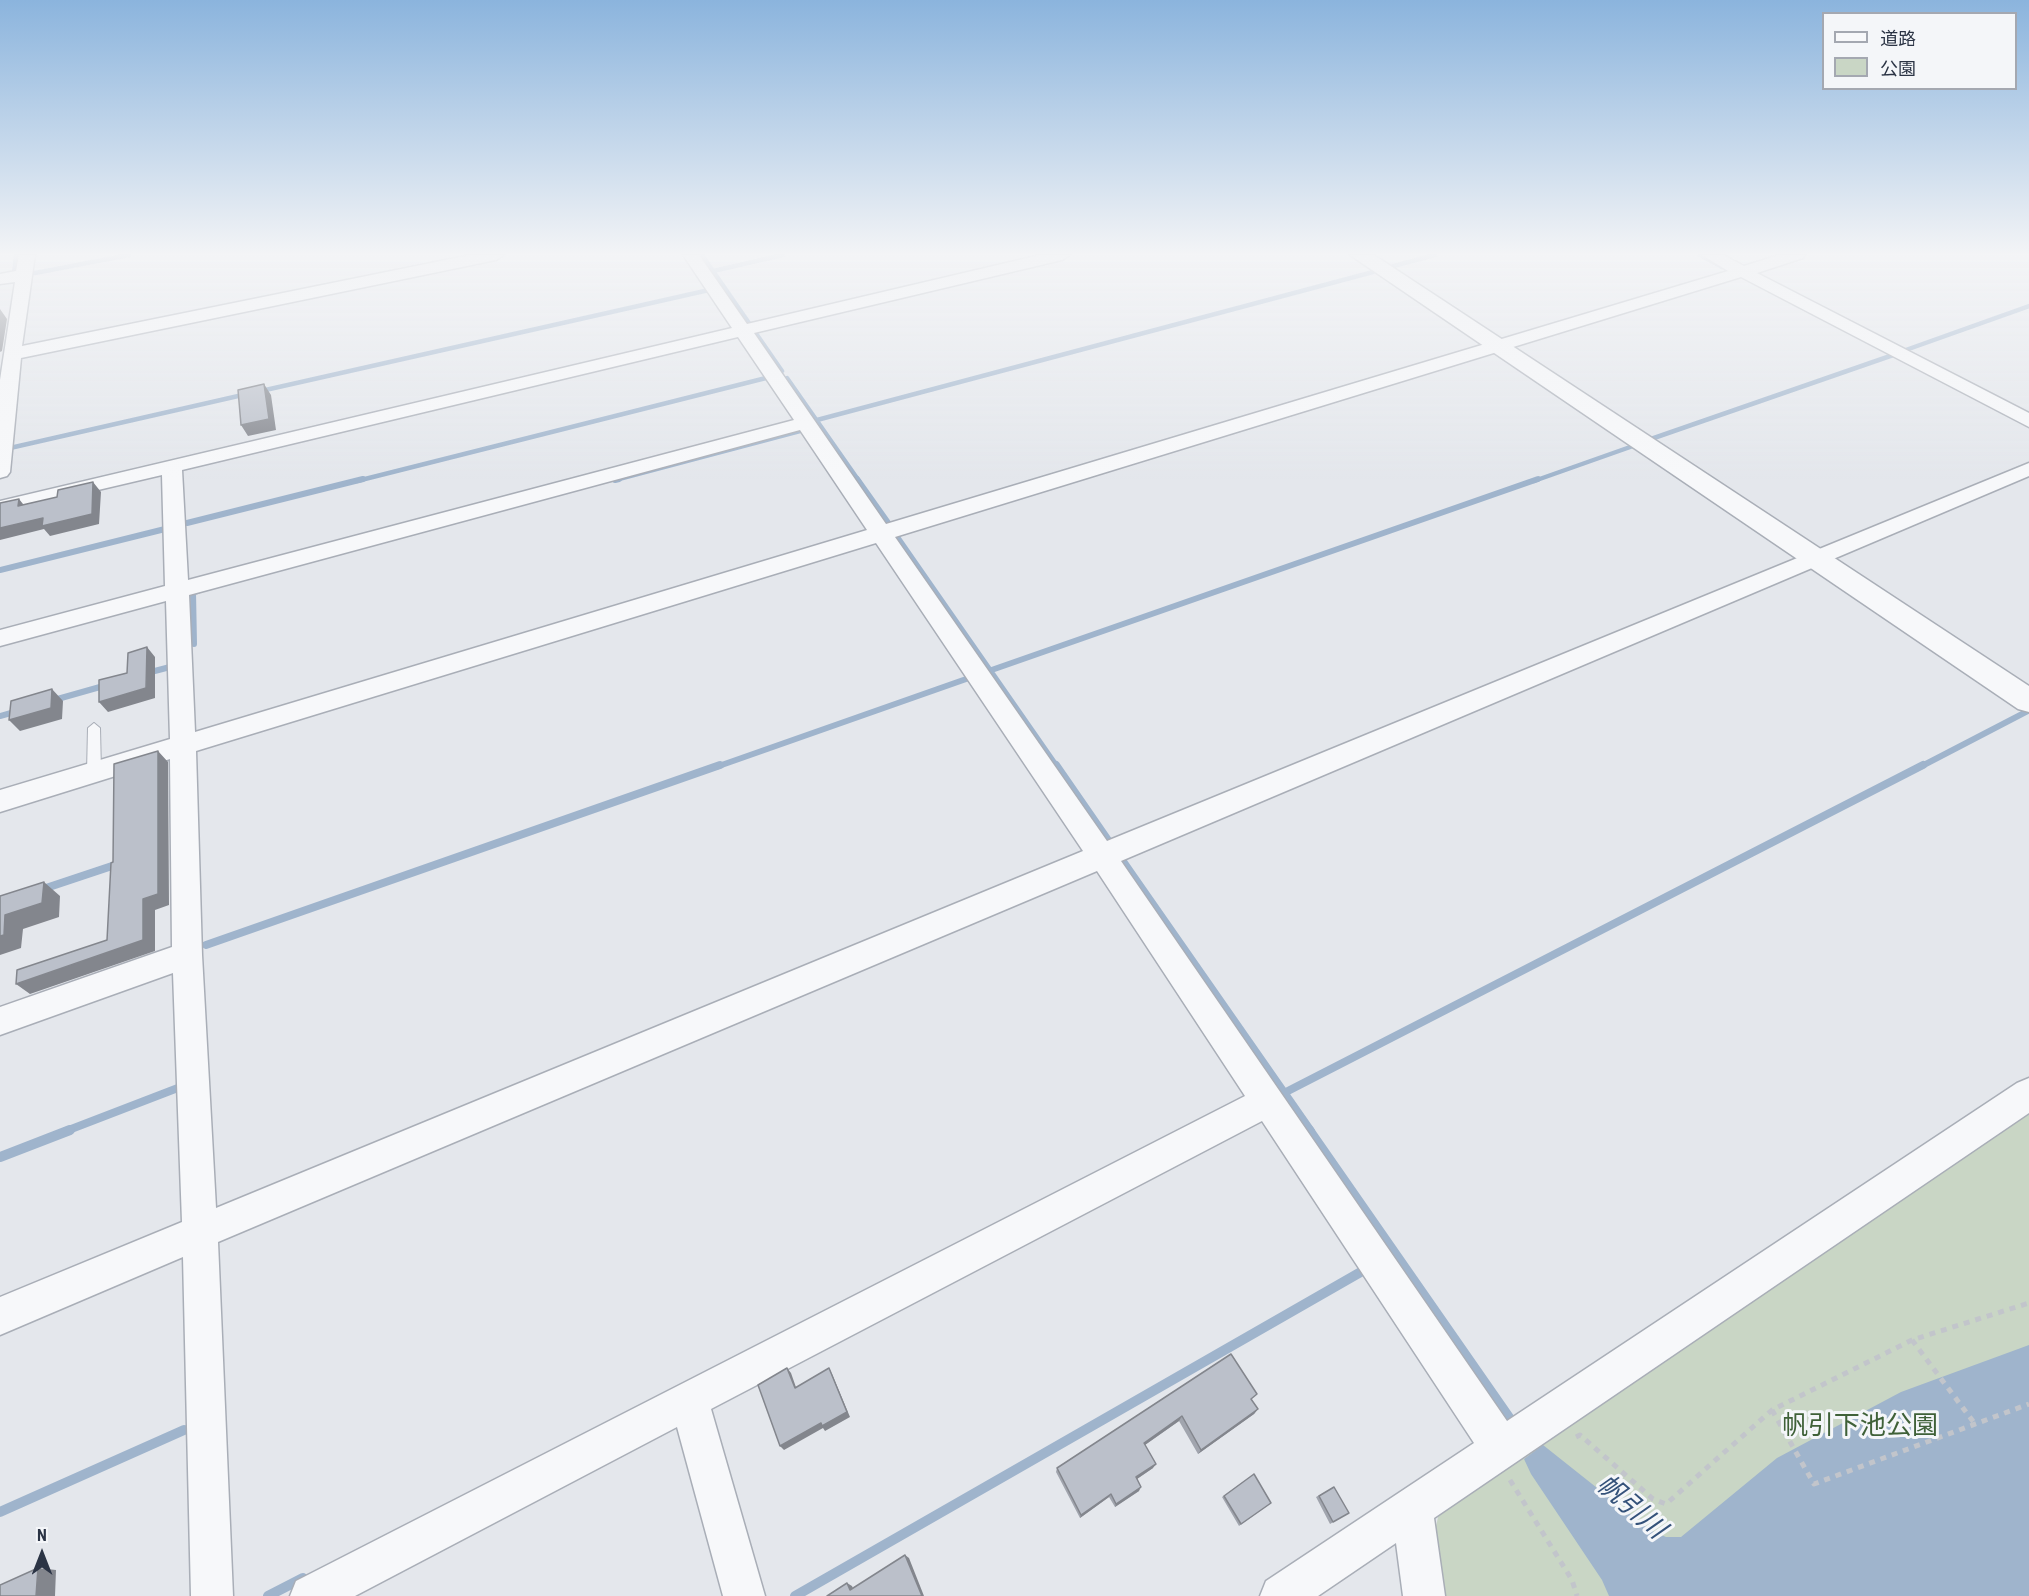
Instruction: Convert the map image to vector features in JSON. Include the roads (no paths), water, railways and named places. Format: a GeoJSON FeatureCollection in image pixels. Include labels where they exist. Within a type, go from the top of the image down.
{"type":"FeatureCollection","features":[{"type":"Feature","properties":{"kind":"street"},"geometry":{"type":"LineString","coordinates":[[0,472],[8,357],[14,329]]}},
{"type":"Feature","properties":{"kind":"street"},"geometry":{"type":"LineString","coordinates":[[8,357],[140,329]]}},
{"type":"Feature","properties":{"kind":"street"},"geometry":{"type":"LineString","coordinates":[[740,329],[1102,856],[1266,1102],[1516,1448]]}},
{"type":"Feature","properties":{"kind":"street"},"geometry":{"type":"LineString","coordinates":[[0,507],[752,329]]}},
{"type":"Feature","properties":{"kind":"street"},"geometry":{"type":"LineString","coordinates":[[1472,329],[2029,701]]}},
{"type":"Feature","properties":{"kind":"street"},"geometry":{"type":"LineString","coordinates":[[0,801],[1552,329]]}},
{"type":"Feature","properties":{"kind":"street"},"geometry":{"type":"LineString","coordinates":[[1853,329],[2029,421]]}},
{"type":"Feature","properties":{"kind":"street"},"geometry":{"type":"LineString","coordinates":[[0,638],[804,423]]}},
{"type":"Feature","properties":{"kind":"street"},"geometry":{"type":"LineString","coordinates":[[172,467],[183,744],[187,955],[200,1234],[212,1596]]}},
{"type":"Feature","properties":{"kind":"street"},"geometry":{"type":"LineString","coordinates":[[0,1316],[2029,469]]}},
{"type":"Feature","properties":{"kind":"street"},"geometry":{"type":"LineString","coordinates":[[0,1021],[187,955]]}},
{"type":"Feature","properties":{"kind":"street"},"geometry":{"type":"LineString","coordinates":[[1281,1596],[1412,1509],[1516,1448],[2029,1094]]}},
{"type":"Feature","properties":{"kind":"street"},"geometry":{"type":"LineString","coordinates":[[311,1596],[1266,1102]]}},
{"type":"Feature","properties":{"kind":"street"},"geometry":{"type":"LineString","coordinates":[[688,1400],[744,1596]]}},
{"type":"Feature","properties":{"kind":"street"},"geometry":{"type":"LineString","coordinates":[[1412,1509],[1424,1596]]}},
{"type":"Feature","properties":{"kind":"lane"},"geometry":{"type":"LineString","coordinates":[[94,728],[94,772]]}},
{"type":"Feature","properties":{"kind":"water"},"geometry":{"type":"Polygon","coordinates":[[[2029,1345],[2029,1596],[1609,1596],[1602,1580],[1531,1474],[1524,1459],[1543,1445],[1650,1530],[1666,1537],[1681,1537],[1777,1458],[1901,1392],[2029,1345]]]}},
{"type":"Feature","properties":{"kind":"waterway"},"geometry":{"type":"LineString","coordinates":[[261,391],[534,329]]}},
{"type":"Feature","properties":{"kind":"waterway"},"geometry":{"type":"LineString","coordinates":[[817,420],[1157,329]]}},
{"type":"Feature","properties":{"kind":"waterway"},"geometry":{"type":"LineString","coordinates":[[1903,351],[1963,329]]}},
{"type":"Feature","properties":{"kind":"waterway"},"geometry":{"type":"LineString","coordinates":[[755,332],[782,371]]}},
{"type":"Feature","properties":{"kind":"waterway"},"geometry":{"type":"LineString","coordinates":[[1651,439],[1896,354]]}},
{"type":"Feature","properties":{"kind":"waterway"},"geometry":{"type":"LineString","coordinates":[[357,481],[766,378]]}},
{"type":"Feature","properties":{"kind":"waterway"},"geometry":{"type":"LineString","coordinates":[[787,378],[859,481]]}},
{"type":"Feature","properties":{"kind":"waterway"},"geometry":{"type":"LineString","coordinates":[[10,448],[247,394]]}},
{"type":"Feature","properties":{"kind":"waterway"},"geometry":{"type":"LineString","coordinates":[[619,479],[615,480],[800,431]]}},
{"type":"Feature","properties":{"kind":"waterway"},"geometry":{"type":"LineString","coordinates":[[1534,481],[1633,446]]}},
{"type":"Feature","properties":{"kind":"waterway"},"geometry":{"type":"LineString","coordinates":[[187,523],[363,479]]}},
{"type":"Feature","properties":{"kind":"waterway"},"geometry":{"type":"LineString","coordinates":[[857,479],[891,527]]}},
{"type":"Feature","properties":{"kind":"waterway"},"geometry":{"type":"LineString","coordinates":[[990,671],[1538,479]]}},
{"type":"Feature","properties":{"kind":"waterway"},"geometry":{"type":"LineString","coordinates":[[0,570],[165,529]]}},
{"type":"Feature","properties":{"kind":"waterway"},"geometry":{"type":"LineString","coordinates":[[897,537],[990,671]]}},
{"type":"Feature","properties":{"kind":"waterway"},"geometry":{"type":"LineString","coordinates":[[194,644],[193,592],[198,591]]}},
{"type":"Feature","properties":{"kind":"waterway"},"geometry":{"type":"LineString","coordinates":[[147,673],[170,667]]}},
{"type":"Feature","properties":{"kind":"waterway"},"geometry":{"type":"LineString","coordinates":[[983,673],[990,671]]}},
{"type":"Feature","properties":{"kind":"waterway"},"geometry":{"type":"LineString","coordinates":[[990,671],[1057,767]]}},
{"type":"Feature","properties":{"kind":"waterway"},"geometry":{"type":"LineString","coordinates":[[716,767],[969,678]]}},
{"type":"Feature","properties":{"kind":"waterway"},"geometry":{"type":"LineString","coordinates":[[54,700],[107,685]]}},
{"type":"Feature","properties":{"kind":"waterway"},"geometry":{"type":"LineString","coordinates":[[0,716],[18,711]]}},
{"type":"Feature","properties":{"kind":"waterway"},"geometry":{"type":"LineString","coordinates":[[1920,767],[2028,711]]}},
{"type":"Feature","properties":{"kind":"waterway"},"geometry":{"type":"LineString","coordinates":[[206,945],[720,765]]}},
{"type":"Feature","properties":{"kind":"waterway"},"geometry":{"type":"LineString","coordinates":[[1056,765],[1112,846]]}},
{"type":"Feature","properties":{"kind":"waterway"},"geometry":{"type":"LineString","coordinates":[[1284,1093],[1923,765]]}},
{"type":"Feature","properties":{"kind":"waterway"},"geometry":{"type":"LineString","coordinates":[[1122,860],[1284,1093]]}},
{"type":"Feature","properties":{"kind":"waterway"},"geometry":{"type":"LineString","coordinates":[[43,889],[118,864]]}},
{"type":"Feature","properties":{"kind":"waterway"},"geometry":{"type":"LineString","coordinates":[[66,1131],[183,1086],[183,1084]]}},
{"type":"Feature","properties":{"kind":"waterway"},"geometry":{"type":"LineString","coordinates":[[1284,1093],[1311,1131]]}},
{"type":"Feature","properties":{"kind":"waterway"},"geometry":{"type":"LineString","coordinates":[[0,1157],[70,1130]]}},
{"type":"Feature","properties":{"kind":"waterway"},"geometry":{"type":"LineString","coordinates":[[1309,1130],[1515,1426]]}},
{"type":"Feature","properties":{"kind":"waterway"},"geometry":{"type":"LineString","coordinates":[[795,1596],[1366,1269]]}},
{"type":"Feature","properties":{"kind":"waterway"},"geometry":{"type":"LineString","coordinates":[[0,1512],[184,1430]]}},
{"type":"Feature","properties":{"kind":"waterway"},"geometry":{"type":"LineString","coordinates":[[268,1596],[303,1578]]}},
{"type":"Feature","properties":{"kind":"park label","name":"帆引下池公園"},"geometry":{"type":"Point","coordinates":[1860,1427]}},
{"type":"Feature","properties":{"kind":"water label","name":"帆引川"},"geometry":{"type":"Point","coordinates":[1630,1508]}}]}
